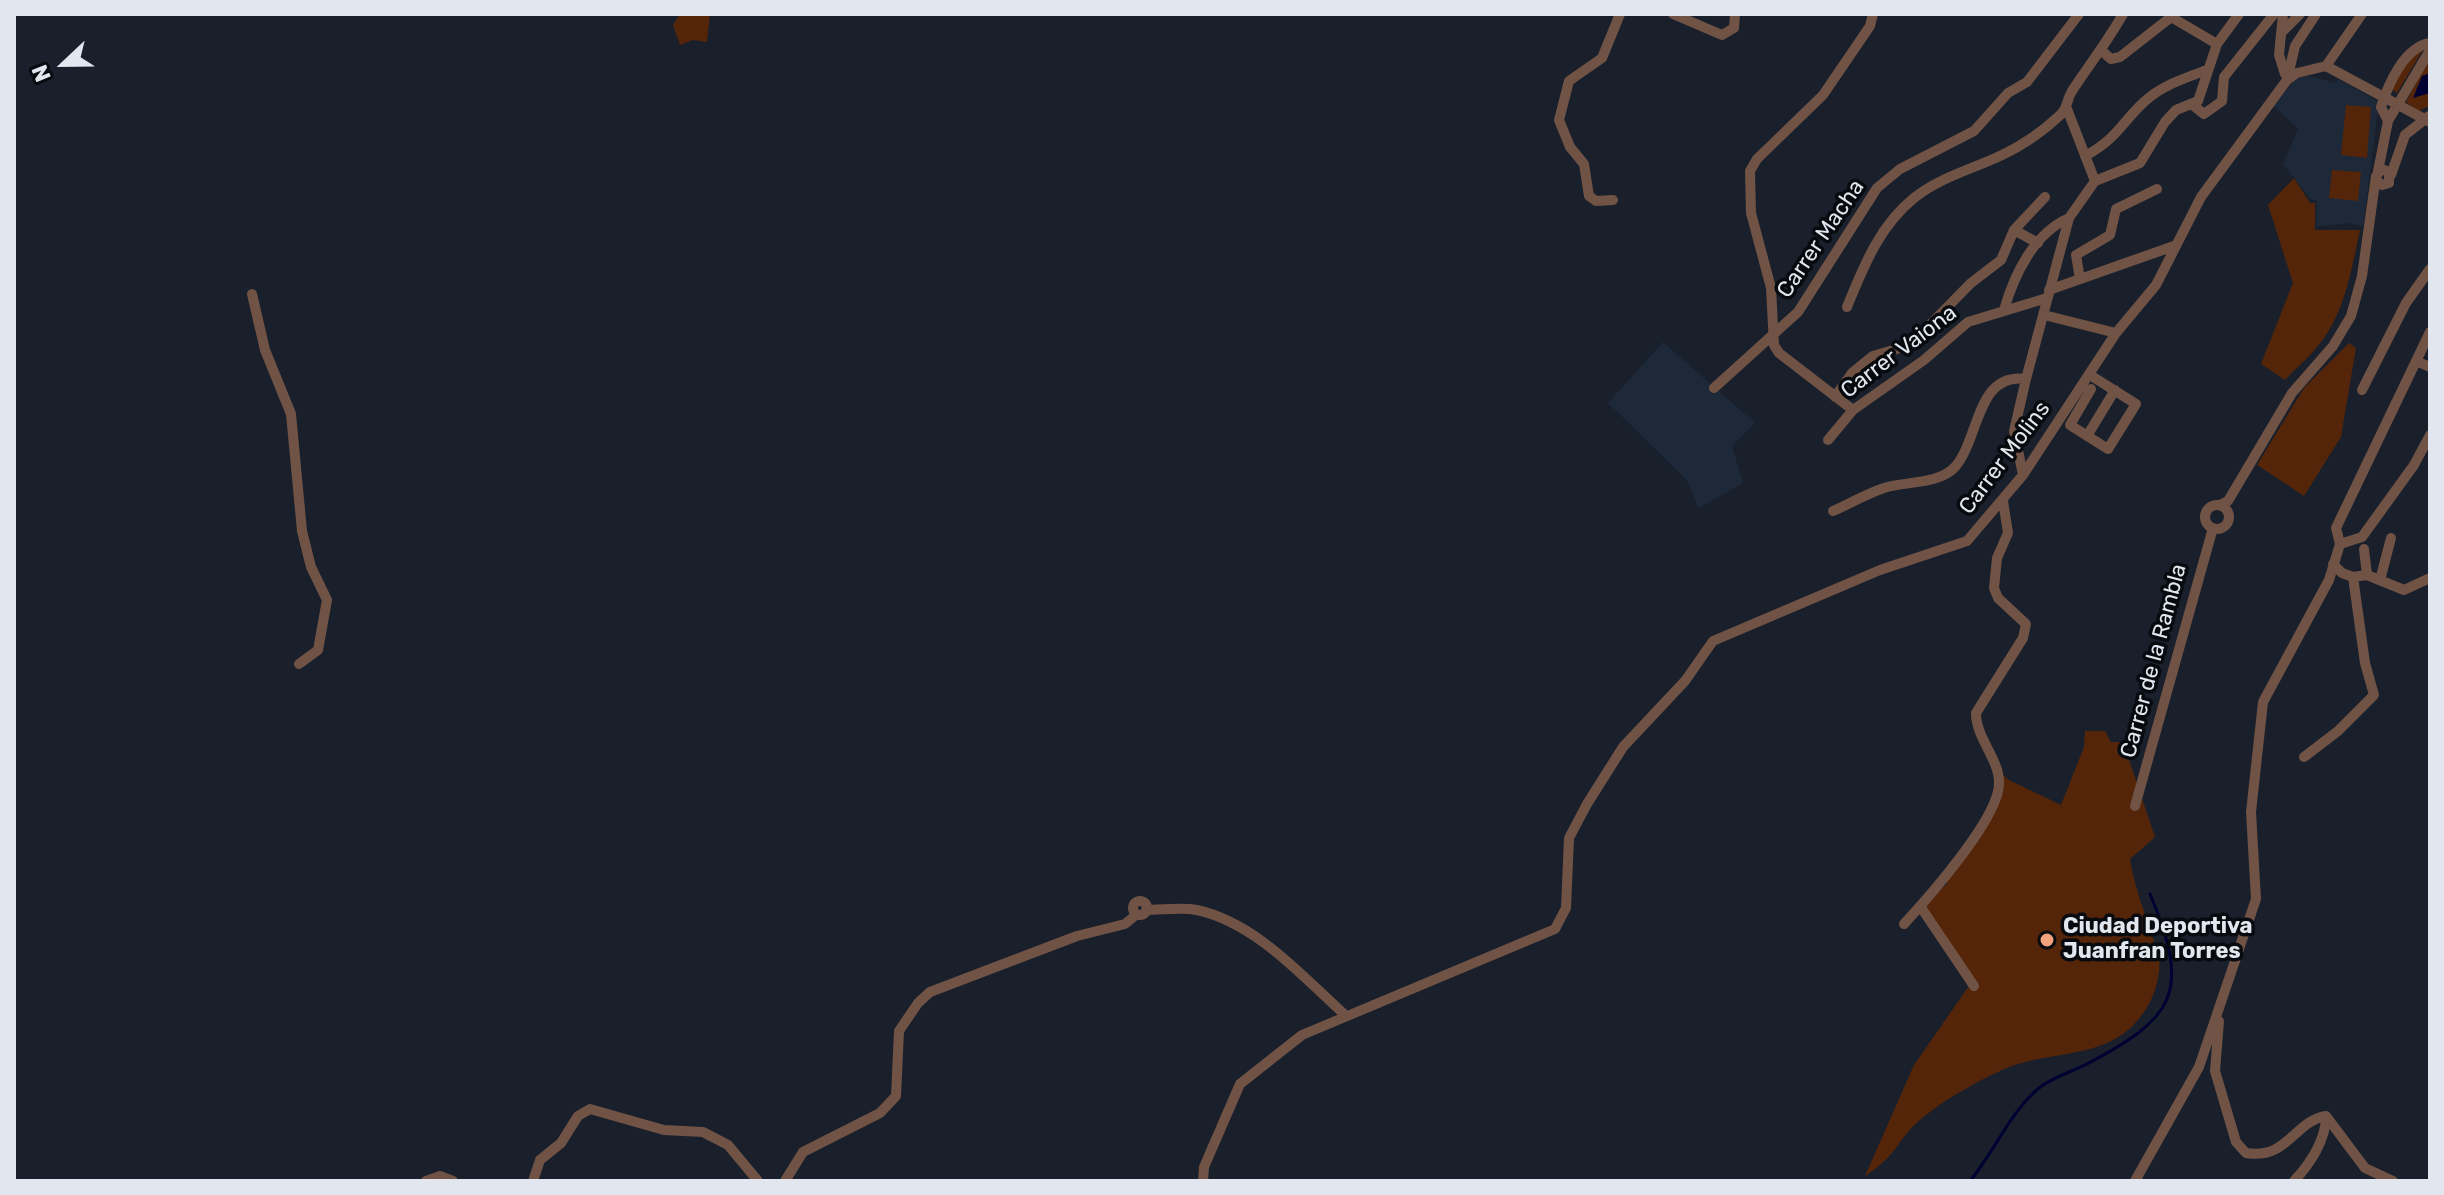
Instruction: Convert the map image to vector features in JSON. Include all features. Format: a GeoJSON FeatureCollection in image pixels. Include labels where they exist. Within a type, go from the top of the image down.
{"type":"FeatureCollection","features":[{"type":"Feature","properties":{"kind":"street"},"geometry":{"type":"LineString","coordinates":[[1613,200],[1596,201],[1589,196],[1583,160],[1570,147],[1559,120],[1569,81],[1602,58],[1620,14]]}},
{"type":"Feature","properties":{"kind":"street"},"geometry":{"type":"LineString","coordinates":[[1673,14],[1722,35],[1734,28],[1735,14]]}},
{"type":"Feature","properties":{"kind":"street"},"geometry":{"type":"LineString","coordinates":[[1853,410],[1779,353],[1774,345],[1771,288],[1751,213],[1750,171],[1757,159],[1823,95],[1870,26],[1873,14]]}},
{"type":"Feature","properties":{"kind":"street","name":"Carrer Macha"},"geometry":{"type":"LineString","coordinates":[[1714,388],[1774,335],[1816,289],[1877,188],[1900,169],[1974,131],[2008,93],[2027,82],[2079,14]]}},
{"type":"Feature","properties":{"kind":"street"},"geometry":{"type":"LineString","coordinates":[[2095,181],[2067,109],[2069,95],[2102,51],[2123,14]]}},
{"type":"Feature","properties":{"kind":"street"},"geometry":{"type":"LineString","coordinates":[[2194,106],[2217,44],[2239,14]]}},
{"type":"Feature","properties":{"kind":"street"},"geometry":{"type":"LineString","coordinates":[[2194,106],[2204,114],[2222,101],[2224,77],[2274,14]]}},
{"type":"Feature","properties":{"kind":"street"},"geometry":{"type":"LineString","coordinates":[[2283,14],[2279,55],[2287,80]]}},
{"type":"Feature","properties":{"kind":"street"},"geometry":{"type":"LineString","coordinates":[[2281,33],[2300,14]]}},
{"type":"Feature","properties":{"kind":"street"},"geometry":{"type":"LineString","coordinates":[[2287,80],[2295,46],[2316,14]]}},
{"type":"Feature","properties":{"kind":"street"},"geometry":{"type":"LineString","coordinates":[[2326,66],[2362,14]]}},
{"type":"Feature","properties":{"kind":"street"},"geometry":{"type":"LineString","coordinates":[[2102,51],[2111,59],[2120,57],[2173,16],[2217,44]]}},
{"type":"Feature","properties":{"kind":"street"},"geometry":{"type":"LineString","coordinates":[[2388,121],[2381,107],[2386,89],[2407,57],[2421,44],[2430,43]]}},
{"type":"Feature","properties":{"kind":"street"},"geometry":{"type":"LineString","coordinates":[[2213,528],[2227,524],[2225,506],[2301,380],[2333,346],[2347,325],[2358,298],[2388,121],[2430,50]]}},
{"type":"Feature","properties":{"kind":"street"},"geometry":{"type":"LineString","coordinates":[[2287,80],[2297,73],[2326,66],[2428,119],[2405,135],[2372,219]]}},
{"type":"Feature","properties":{"kind":"street"},"geometry":{"type":"LineString","coordinates":[[2085,156],[2109,143],[2145,101],[2172,82],[2207,70]]}},
{"type":"Feature","properties":{"kind":"street","name":"Carrer Molins"},"geometry":{"type":"LineString","coordinates":[[1203,1181],[1204,1167],[1240,1084],[1302,1035],[1555,929],[1566,908],[1569,838],[1587,804],[1623,747],[1685,681],[1713,641],[1880,570],[1967,541],[2023,475],[2116,333],[2156,285],[2201,197],[2287,80]]}},
{"type":"Feature","properties":{"kind":"street"},"geometry":{"type":"LineString","coordinates":[[2023,475],[2014,431],[2069,218],[2095,181],[2140,163],[2176,110],[2194,106]]}},
{"type":"Feature","properties":{"kind":"street"},"geometry":{"type":"LineString","coordinates":[[1847,307],[1869,255],[1891,221],[1914,198],[1956,173],[2005,154],[2067,109]]}},
{"type":"Feature","properties":{"kind":"street"},"geometry":{"type":"LineString","coordinates":[[2377,176],[2382,185],[2390,179]]}},
{"type":"Feature","properties":{"kind":"street"},"geometry":{"type":"LineString","coordinates":[[2080,279],[2076,255],[2110,235],[2116,209],[2157,189]]}},
{"type":"Feature","properties":{"kind":"street","name":"Carrer Vaiona"},"geometry":{"type":"LineString","coordinates":[[1835,397],[1852,373],[1873,356],[1910,345],[1971,283],[2001,260],[2014,230],[2045,197]]}},
{"type":"Feature","properties":{"kind":"street"},"geometry":{"type":"LineString","coordinates":[[2004,310],[2020,268],[2056,224],[2069,218]]}},
{"type":"Feature","properties":{"kind":"street"},"geometry":{"type":"LineString","coordinates":[[2014,230],[2038,243]]}},
{"type":"Feature","properties":{"kind":"street","name":"Carrer Vaiona"},"geometry":{"type":"LineString","coordinates":[[1828,440],[1853,410],[1924,360],[1968,322],[2048,294],[2145,254],[2174,246]]}},
{"type":"Feature","properties":{"kind":"street"},"geometry":{"type":"LineString","coordinates":[[2145,254],[2162,271]]}},
{"type":"Feature","properties":{"kind":"street"},"geometry":{"type":"LineString","coordinates":[[2362,390],[2406,303],[2430,269]]}},
{"type":"Feature","properties":{"kind":"street"},"geometry":{"type":"LineString","coordinates":[[252,294],[265,350],[291,414],[302,531],[311,567],[327,600],[318,650],[299,664]]}},
{"type":"Feature","properties":{"kind":"street"},"geometry":{"type":"LineString","coordinates":[[2044,315],[2116,333]]}},
{"type":"Feature","properties":{"kind":"street"},"geometry":{"type":"LineString","coordinates":[[2135,1181],[2199,1067],[2256,899],[2251,812],[2263,702],[2329,580],[2340,544],[2336,528],[2430,332]]}},
{"type":"Feature","properties":{"kind":"street"},"geometry":{"type":"LineString","coordinates":[[2416,361],[2430,367]]}},
{"type":"Feature","properties":{"kind":"street"},"geometry":{"type":"LineString","coordinates":[[2090,375],[2136,404],[2109,448],[2070,424],[2091,389]]}},
{"type":"Feature","properties":{"kind":"street"},"geometry":{"type":"LineString","coordinates":[[1833,511],[1885,487],[1937,477],[1954,467],[1993,387],[2013,377],[2026,379]]}},
{"type":"Feature","properties":{"kind":"street"},"geometry":{"type":"LineString","coordinates":[[2087,436],[2115,390]]}},
{"type":"Feature","properties":{"kind":"street"},"geometry":{"type":"LineString","coordinates":[[2340,544],[2362,537],[2414,465],[2430,435]]}},
{"type":"Feature","properties":{"kind":"street"},"geometry":{"type":"LineString","coordinates":[[1904,924],[1948,875],[1999,791],[2000,778],[1976,725],[1976,713],[2023,638],[2026,624],[1998,598],[1994,588],[1997,558],[2008,533],[2003,501]]}},
{"type":"Feature","properties":{"kind":"street","name":"Carrer de la Rambla"},"geometry":{"type":"LineString","coordinates":[[2135,806],[2213,528],[2206,519],[2207,512],[2225,506]]}},
{"type":"Feature","properties":{"kind":"street"},"geometry":{"type":"LineString","coordinates":[[2380,580],[2391,538]]}},
{"type":"Feature","properties":{"kind":"street"},"geometry":{"type":"LineString","coordinates":[[2364,549],[2367,575]]}},
{"type":"Feature","properties":{"kind":"street"},"geometry":{"type":"LineString","coordinates":[[2333,564],[2342,573],[2353,577],[2367,575],[2404,590],[2430,578]]}},
{"type":"Feature","properties":{"kind":"street"},"geometry":{"type":"LineString","coordinates":[[2304,757],[2338,731],[2374,695],[2365,663],[2353,577]]}},
{"type":"Feature","properties":{"kind":"street"},"geometry":{"type":"LineString","coordinates":[[1920,906],[1974,986]]}},
{"type":"Feature","properties":{"kind":"street"},"geometry":{"type":"LineString","coordinates":[[785,1181],[803,1152],[880,1113],[896,1096],[899,1031],[918,1003],[930,992],[1077,936],[1125,924],[1142,912],[1197,910],[1247,932],[1271,948],[1345,1015]]}},
{"type":"Feature","properties":{"kind":"street"},"geometry":{"type":"LineString","coordinates":[[2220,1003],[2215,1071],[2236,1142],[2246,1153],[2270,1153],[2293,1139],[2316,1117],[2326,1116]]}},
{"type":"Feature","properties":{"kind":"street"},"geometry":{"type":"LineString","coordinates":[[533,1181],[540,1160],[561,1143],[578,1116],[590,1109],[664,1130],[703,1132],[728,1145],[758,1181]]}},
{"type":"Feature","properties":{"kind":"street"},"geometry":{"type":"LineString","coordinates":[[2294,1181],[2308,1166],[2326,1126],[2326,1116]]}},
{"type":"Feature","properties":{"kind":"street"},"geometry":{"type":"LineString","coordinates":[[2326,1116],[2365,1168],[2393,1181]]}},
{"type":"Feature","properties":{"kind":"street"},"geometry":{"type":"LineString","coordinates":[[426,1181],[440,1176],[453,1181]]}},
{"type":"Feature","properties":{"kind":"shaded area"},"geometry":{"type":"Polygon","coordinates":[[[680,14],[710,14],[707,42],[693,40],[680,45],[673,25],[680,14]]]}},
{"type":"Feature","properties":{"kind":"shaded area"},"geometry":{"type":"Polygon","coordinates":[[[2424,48],[2397,93],[2391,89],[2407,60],[2424,48]]]}},
{"type":"Feature","properties":{"kind":"shaded area"},"geometry":{"type":"Polygon","coordinates":[[[2430,57],[2430,106],[2418,111],[2406,102],[2430,57]]]}},
{"type":"Feature","properties":{"kind":"shaded area"},"geometry":{"type":"Polygon","coordinates":[[[2430,73],[2430,93],[2413,98],[2422,76],[2430,73]]]}},
{"type":"Feature","properties":{"kind":"shaded area"},"geometry":{"type":"Polygon","coordinates":[[[2310,76],[2335,83],[2338,79],[2379,102],[2363,226],[2348,223],[2316,227],[2317,201],[2310,198],[2283,164],[2298,129],[2274,106],[2296,78],[2310,76]]]}},
{"type":"Feature","properties":{"kind":"shaded area"},"geometry":{"type":"Polygon","coordinates":[[[2346,105],[2371,107],[2367,158],[2341,155],[2346,105]]]}},
{"type":"Feature","properties":{"kind":"shaded area"},"geometry":{"type":"Polygon","coordinates":[[[2332,170],[2361,172],[2358,201],[2329,198],[2332,170]]]}},
{"type":"Feature","properties":{"kind":"shaded area"},"geometry":{"type":"Polygon","coordinates":[[[2294,178],[2310,203],[2315,203],[2315,230],[2360,230],[2347,286],[2332,326],[2316,349],[2285,380],[2261,364],[2293,283],[2268,205],[2294,178]]]}},
{"type":"Feature","properties":{"kind":"shaded area"},"geometry":{"type":"Polygon","coordinates":[[[1663,342],[1755,423],[1732,446],[1743,483],[1699,508],[1686,479],[1608,403],[1663,342]]]}},
{"type":"Feature","properties":{"kind":"shaded area"},"geometry":{"type":"Polygon","coordinates":[[[2349,343],[2356,348],[2341,437],[2304,496],[2257,465],[2304,388],[2349,343]]]}},
{"type":"Feature","properties":{"kind":"shaded area","name":"Ciudad Deportiva Juanfran Torres"},"geometry":{"type":"Polygon","coordinates":[[[2085,731],[2105,731],[2111,742],[2123,742],[2155,837],[2130,859],[2159,959],[2158,980],[2151,1000],[2137,1021],[2120,1036],[2102,1045],[2019,1064],[1957,1094],[1920,1120],[1890,1155],[1865,1176],[1914,1065],[1973,980],[1925,909],[1927,902],[1947,884],[1947,878],[1984,826],[1999,772],[2061,805],[2084,747],[2085,731]]]}},
{"type":"Feature","properties":{"kind":"waterway"},"geometry":{"type":"LineString","coordinates":[[1970,1181],[2019,1109],[2039,1088],[2138,1033],[2156,1017],[2167,1000],[2172,980],[2170,956],[2150,894]]}},
{"type":"Feature","properties":{"kind":"place","name":"Ciudad Deportiva Juanfran Torres"},"geometry":{"type":"Point","coordinates":[2047,940]}}]}
